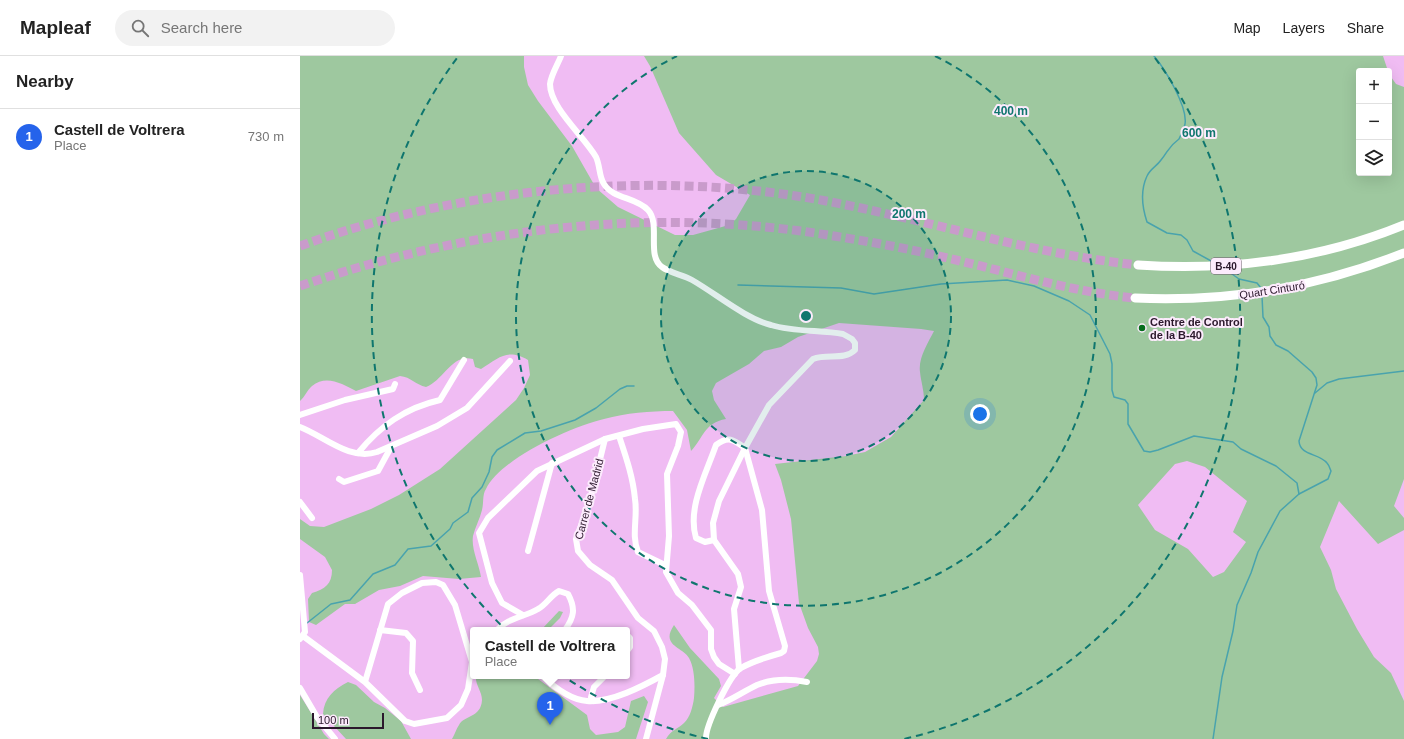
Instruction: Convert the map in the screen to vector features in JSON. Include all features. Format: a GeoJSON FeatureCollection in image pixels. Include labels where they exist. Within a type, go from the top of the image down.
{"type":"FeatureCollection","features":[{"type":"Feature","properties":{"kind":"highway","name":"B-40"},"geometry":{"type":"LineString","coordinates":[[1138,265],[1164,267],[1224,266],[1288,259],[1344,246],[1404,225]]}},
{"type":"Feature","properties":{"kind":"highway","name":"Quart Cinturó"},"geometry":{"type":"LineString","coordinates":[[1135,298],[1218,298],[1264,293],[1354,272],[1404,253]]}},
{"type":"Feature","properties":{"kind":"street"},"geometry":{"type":"LineString","coordinates":[[561,56],[550,83],[552,98],[596,158],[604,184],[617,194],[638,203],[648,210],[655,229],[654,252],[662,267],[681,274],[725,302],[771,325],[843,334],[852,339],[855,344],[855,350],[846,356],[821,355],[806,366],[770,406],[744,448],[719,501],[713,523],[714,540],[738,574],[740,587],[734,609],[737,671],[718,705],[706,732],[706,739]]}},
{"type":"Feature","properties":{"kind":"street"},"geometry":{"type":"LineString","coordinates":[[358,453],[372,436],[398,417],[419,405],[440,400],[464,360]]}},
{"type":"Feature","properties":{"kind":"street"},"geometry":{"type":"LineString","coordinates":[[300,427],[340,447],[358,453],[372,454],[437,426],[467,408],[510,361]]}},
{"type":"Feature","properties":{"kind":"street"},"geometry":{"type":"LineString","coordinates":[[300,415],[344,400],[393,389],[395,384]]}},
{"type":"Feature","properties":{"kind":"street"},"geometry":{"type":"LineString","coordinates":[[524,615],[502,603],[492,583],[479,534],[488,518],[536,471],[605,440],[643,429],[676,424],[681,432],[678,446],[667,474],[669,536],[665,565],[666,572],[678,593],[692,604],[711,630],[711,649],[719,664],[737,671],[781,653],[784,651],[785,646],[770,591],[762,510],[744,448],[733,440],[724,439],[716,445],[694,509],[692,525],[696,538],[705,542],[714,540]]}},
{"type":"Feature","properties":{"kind":"street"},"geometry":{"type":"LineString","coordinates":[[619,436],[629,468],[636,501],[634,544],[638,552],[665,565]]}},
{"type":"Feature","properties":{"kind":"street","name":"Carrer de Madrid"},"geometry":{"type":"LineString","coordinates":[[605,440],[589,504],[576,539],[578,551],[590,565],[612,580],[638,618],[654,631],[662,647],[665,659],[663,675],[646,739]]}},
{"type":"Feature","properties":{"kind":"street"},"geometry":{"type":"LineString","coordinates":[[339,479],[344,482],[378,471],[391,447]]}},
{"type":"Feature","properties":{"kind":"street"},"geometry":{"type":"LineString","coordinates":[[528,550],[552,463]]}},
{"type":"Feature","properties":{"kind":"street"},"geometry":{"type":"LineString","coordinates":[[300,502],[312,518]]}},
{"type":"Feature","properties":{"kind":"street"},"geometry":{"type":"LineString","coordinates":[[300,575],[304,624],[302,637],[365,682],[405,721],[414,724],[447,718],[460,705],[468,689],[470,675]]}},
{"type":"Feature","properties":{"kind":"street"},"geometry":{"type":"LineString","coordinates":[[365,682],[388,604],[402,593],[422,583],[436,582],[443,584],[455,605],[470,654]]}},
{"type":"Feature","properties":{"kind":"street"},"geometry":{"type":"LineString","coordinates":[[500,627],[503,623],[539,608],[553,594],[559,591],[568,594],[573,603],[573,619],[567,627]]}},
{"type":"Feature","properties":{"kind":"street"},"geometry":{"type":"LineString","coordinates":[[380,630],[406,633],[413,641],[412,673],[420,690]]}},
{"type":"Feature","properties":{"kind":"street"},"geometry":{"type":"LineString","coordinates":[[546,679],[568,695],[580,700],[594,701],[641,687],[663,675]]}},
{"type":"Feature","properties":{"kind":"street"},"geometry":{"type":"LineString","coordinates":[[594,701],[591,697],[594,687],[602,679]]}},
{"type":"Feature","properties":{"kind":"street"},"geometry":{"type":"LineString","coordinates":[[718,705],[758,685],[791,679],[807,682]]}},
{"type":"Feature","properties":{"kind":"street"},"geometry":{"type":"LineString","coordinates":[[300,688],[317,717],[335,739]]}},
{"type":"Feature","properties":{"kind":"green space"},"geometry":{"type":"Polygon","coordinates":[[[300,56],[524,56],[524,67],[528,85],[538,101],[572,146],[596,188],[618,207],[675,235],[693,235],[729,225],[736,219],[750,195],[716,175],[679,133],[650,66],[644,56],[1383,56],[1387,68],[1356,68],[1356,176],[1392,176],[1392,78],[1396,84],[1404,87],[1404,479],[1394,506],[1404,518],[1404,530],[1378,544],[1339,501],[1320,547],[1331,570],[1336,589],[1357,629],[1374,657],[1391,673],[1404,701],[1404,739],[666,739],[686,721],[691,712],[694,698],[694,678],[691,662],[686,654],[671,642],[670,632],[674,625],[690,648],[719,679],[721,686],[714,698],[723,707],[798,686],[817,661],[819,654],[818,647],[808,628],[799,603],[791,519],[781,480],[775,464],[846,456],[865,452],[891,437],[924,400],[920,361],[934,331],[839,323],[798,337],[781,347],[764,351],[749,364],[716,383],[712,391],[714,400],[726,419],[709,427],[691,451],[687,430],[673,411],[656,411],[621,415],[590,423],[556,436],[521,455],[506,466],[494,477],[486,489],[482,510],[473,536],[474,551],[481,577],[459,579],[423,576],[400,586],[379,590],[355,604],[345,604],[316,625],[309,622],[308,599],[312,593],[321,590],[327,585],[331,579],[332,570],[325,557],[300,539],[300,519],[310,526],[324,527],[371,509],[399,495],[440,469],[516,400],[530,375],[528,360],[521,356],[503,356],[481,369],[475,367],[473,359],[466,358],[454,363],[438,379],[426,387],[400,376],[356,391],[334,381],[329,380],[317,382],[309,389],[300,401],[300,56]],[[1187,461],[1175,464],[1138,505],[1155,530],[1188,549],[1213,577],[1224,572],[1246,542],[1233,532],[1247,501],[1205,467],[1187,461]]]}},
{"type":"Feature","properties":{"kind":"green space"},"geometry":{"type":"Polygon","coordinates":[[[559,611],[563,612],[560,618],[551,627],[544,627],[559,611]]]}},
{"type":"Feature","properties":{"kind":"green space"},"geometry":{"type":"Polygon","coordinates":[[[476,679],[538,679],[587,715],[590,729],[596,735],[618,732],[625,727],[631,701],[644,696],[648,702],[636,739],[452,739],[461,722],[476,713],[481,706],[482,697],[476,679]]]}},
{"type":"Feature","properties":{"kind":"green space"},"geometry":{"type":"Polygon","coordinates":[[[348,682],[356,685],[374,702],[385,708],[401,721],[411,739],[346,739],[323,714],[325,703],[334,691],[348,682]]]}},
{"type":"Feature","properties":{"kind":"green space"},"geometry":{"type":"Polygon","coordinates":[[[300,695],[324,734],[329,739],[300,739],[300,695]]]}},
{"type":"Feature","properties":{"kind":"waterway"},"geometry":{"type":"LineString","coordinates":[[1154,56],[1175,88],[1183,108],[1185,124],[1179,139],[1147,176],[1143,187],[1143,205],[1145,216],[1147,222],[1167,233],[1181,235],[1187,240],[1193,251],[1213,262]]}},
{"type":"Feature","properties":{"kind":"waterway"},"geometry":{"type":"LineString","coordinates":[[1225,269],[1239,279],[1257,283],[1261,288]]}},
{"type":"Feature","properties":{"kind":"waterway"},"geometry":{"type":"LineString","coordinates":[[738,285],[841,288],[874,294],[941,284],[1007,280],[1034,286],[1069,301],[1090,315],[1110,354],[1112,364],[1112,390],[1114,397],[1125,400],[1128,404],[1128,424],[1144,451],[1150,452],[1158,450],[1194,436],[1233,442],[1241,449],[1276,466],[1297,483],[1299,494]]}},
{"type":"Feature","properties":{"kind":"waterway"},"geometry":{"type":"LineString","coordinates":[[1213,739],[1222,677],[1233,631],[1237,605],[1251,573],[1258,552],[1280,511],[1299,494],[1328,479],[1331,471],[1328,464],[1324,460],[1306,452],[1300,446],[1299,441],[1317,385],[1316,378],[1312,372],[1288,351],[1276,345],[1270,336],[1269,327],[1263,317],[1262,296]]}},
{"type":"Feature","properties":{"kind":"waterway"},"geometry":{"type":"LineString","coordinates":[[1315,393],[1327,383],[1339,379],[1404,371]]}},
{"type":"Feature","properties":{"kind":"waterway"},"geometry":{"type":"LineString","coordinates":[[307,623],[331,604],[350,600],[373,574],[395,565],[408,549],[431,546],[450,529],[453,523],[468,512],[472,498],[482,487],[489,472],[492,457],[497,450],[525,433],[541,431],[575,420],[596,408],[620,389],[627,386],[634,386]]}},
{"type":"Feature","properties":{"kind":"tunnel"},"geometry":{"type":"LineString","coordinates":[[300,246],[361,226],[424,210],[489,198],[554,190],[621,186],[686,186],[751,190],[815,199],[1057,253],[1138,265]]}},
{"type":"Feature","properties":{"kind":"tunnel"},"geometry":{"type":"LineString","coordinates":[[300,286],[365,266],[430,249],[497,236],[564,228],[631,223],[699,223],[767,227],[834,236],[933,255],[1087,291],[1135,298]]}},
{"type":"Feature","properties":{"kind":"place","name":"Centre de Control de la B-40"},"geometry":{"type":"Point","coordinates":[1142,328]}},
{"type":"Feature","properties":{"kind":"place","name":"Castell de Voltrera"},"geometry":{"type":"Point","coordinates":[550,725]}}]}
